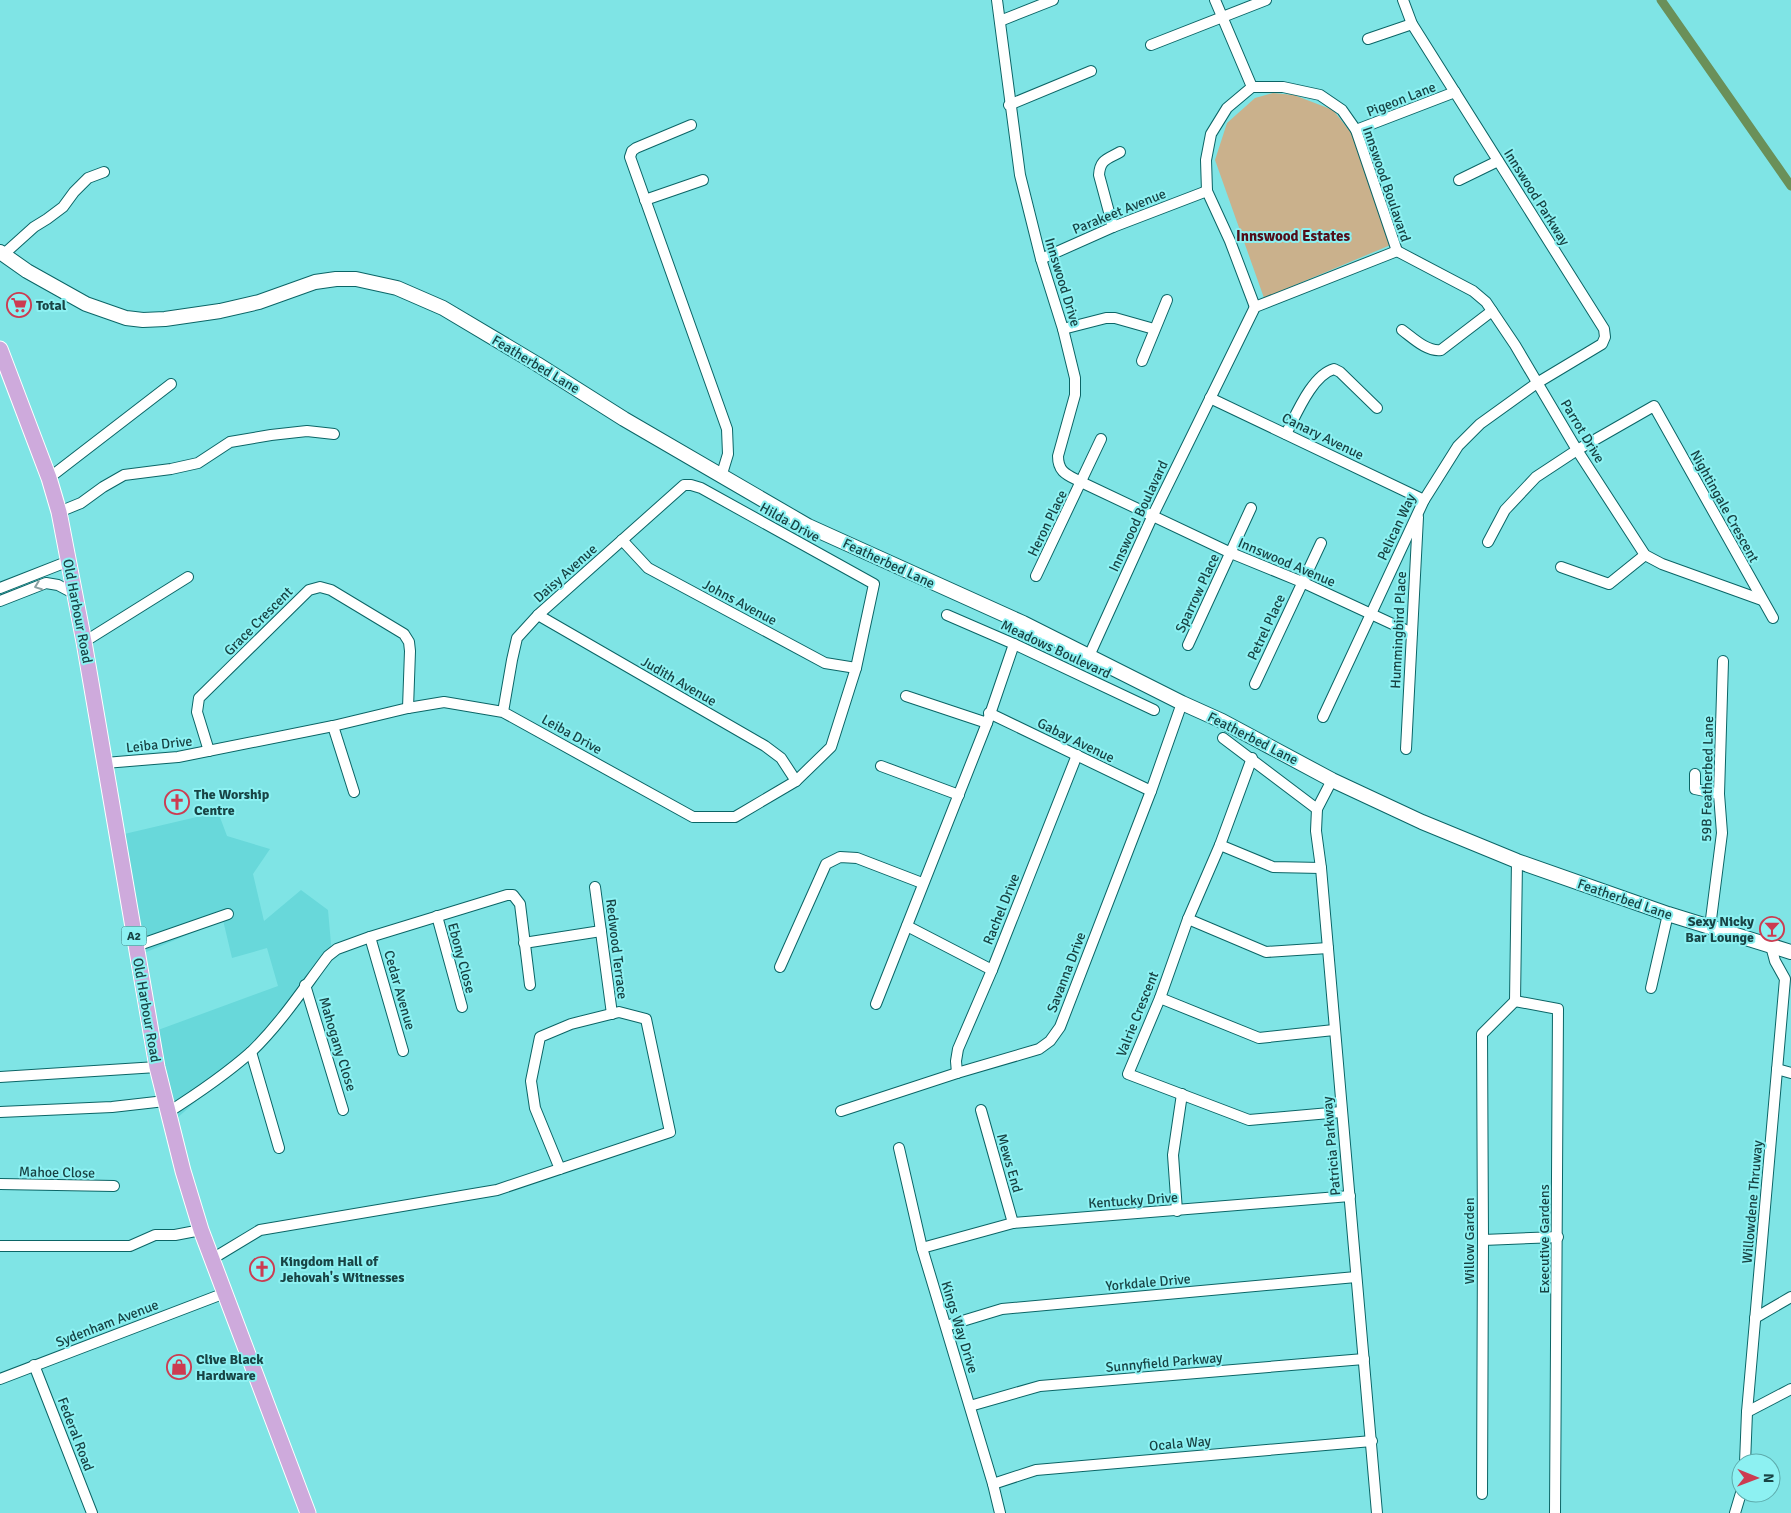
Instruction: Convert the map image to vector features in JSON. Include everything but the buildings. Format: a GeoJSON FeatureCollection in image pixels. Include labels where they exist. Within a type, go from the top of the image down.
{"type":"FeatureCollection","features":[{"type":"Feature","properties":{"kind":"main road","name":"Featherbed Lane"},"geometry":{"type":"LineString","coordinates":[[2,253],[27,271],[86,304],[126,318],[143,320],[220,311],[259,302],[315,282],[336,279],[356,279],[397,288],[443,308],[721,477],[808,526],[1023,624],[1222,721],[1332,780],[1422,822],[1517,861],[1668,914],[1791,952]]}},
{"type":"Feature","properties":{"kind":"main road","name":"Old Harbour Road"},"geometry":{"type":"LineString","coordinates":[[0,349],[49,478],[59,512],[84,642],[157,1067],[166,1107],[201,1230],[308,1513]]}},
{"type":"Feature","properties":{"kind":"street","name":"Innswood Drive"},"geometry":{"type":"LineString","coordinates":[[997,0],[1009,104],[1020,175],[1041,259],[1064,329],[1075,378],[1075,395],[1058,456],[1058,465],[1064,472],[1082,482],[1153,515]]}},
{"type":"Feature","properties":{"kind":"street"},"geometry":{"type":"LineString","coordinates":[[1000,20],[1053,0]]}},
{"type":"Feature","properties":{"kind":"street"},"geometry":{"type":"LineString","coordinates":[[1215,0],[1252,87],[1227,108],[1211,134],[1206,160],[1207,191],[1230,241],[1255,307]]}},
{"type":"Feature","properties":{"kind":"street"},"geometry":{"type":"LineString","coordinates":[[1151,45],[1266,0]]}},
{"type":"Feature","properties":{"kind":"street","name":"Innswood Parkway"},"geometry":{"type":"LineString","coordinates":[[1403,0],[1412,24],[1604,329],[1605,337],[1602,344],[1537,383]]}},
{"type":"Feature","properties":{"kind":"street"},"geometry":{"type":"LineString","coordinates":[[1368,39],[1412,24]]}},
{"type":"Feature","properties":{"kind":"street"},"geometry":{"type":"LineString","coordinates":[[1009,104],[1091,71]]}},
{"type":"Feature","properties":{"kind":"street","name":"Innswood Boulavard"},"geometry":{"type":"LineString","coordinates":[[1089,656],[1153,515],[1255,307],[1397,251],[1356,130],[1342,110],[1320,95],[1283,87],[1252,87]]}},
{"type":"Feature","properties":{"kind":"street","name":"Pigeon Lane"},"geometry":{"type":"LineString","coordinates":[[1356,130],[1455,92]]}},
{"type":"Feature","properties":{"kind":"street"},"geometry":{"type":"LineString","coordinates":[[692,125],[632,150],[630,157],[727,429],[728,454],[721,477]]}},
{"type":"Feature","properties":{"kind":"street"},"geometry":{"type":"LineString","coordinates":[[1113,227],[1099,175],[1102,162],[1120,152]]}},
{"type":"Feature","properties":{"kind":"street"},"geometry":{"type":"LineString","coordinates":[[1459,180],[1498,161]]}},
{"type":"Feature","properties":{"kind":"street"},"geometry":{"type":"LineString","coordinates":[[2,253],[34,227],[64,207],[74,192],[88,178],[104,172]]}},
{"type":"Feature","properties":{"kind":"street"},"geometry":{"type":"LineString","coordinates":[[645,200],[703,180]]}},
{"type":"Feature","properties":{"kind":"street","name":"Parakeet Avenue"},"geometry":{"type":"LineString","coordinates":[[1041,259],[1113,227],[1207,191]]}},
{"type":"Feature","properties":{"kind":"street","name":"Parrot Drive"},"geometry":{"type":"LineString","coordinates":[[1397,251],[1473,291],[1486,302],[1577,450],[1645,554],[1662,564],[1762,600]]}},
{"type":"Feature","properties":{"kind":"street"},"geometry":{"type":"LineString","coordinates":[[1142,361],[1167,300]]}},
{"type":"Feature","properties":{"kind":"street"},"geometry":{"type":"LineString","coordinates":[[1402,330],[1427,348],[1434,351],[1441,350],[1492,311]]}},
{"type":"Feature","properties":{"kind":"street"},"geometry":{"type":"LineString","coordinates":[[1064,329],[1106,318],[1114,318],[1154,329]]}},
{"type":"Feature","properties":{"kind":"street"},"geometry":{"type":"LineString","coordinates":[[1286,434],[1309,390],[1329,370],[1334,368],[1377,408]]}},
{"type":"Feature","properties":{"kind":"street","name":"Pelican Way"},"geometry":{"type":"LineString","coordinates":[[1323,716],[1424,500],[1458,446],[1480,424],[1537,383]]}},
{"type":"Feature","properties":{"kind":"street"},"geometry":{"type":"LineString","coordinates":[[49,478],[171,384]]}},
{"type":"Feature","properties":{"kind":"street","name":"Canary Avenue"},"geometry":{"type":"LineString","coordinates":[[1210,398],[1424,500]]}},
{"type":"Feature","properties":{"kind":"street","name":"Nightingale Crescent"},"geometry":{"type":"LineString","coordinates":[[1577,450],[1654,406],[1772,618]]}},
{"type":"Feature","properties":{"kind":"street"},"geometry":{"type":"LineString","coordinates":[[59,512],[81,503],[124,475],[171,469],[198,463],[230,442],[307,431],[334,434]]}},
{"type":"Feature","properties":{"kind":"street","name":"Heron Place"},"geometry":{"type":"LineString","coordinates":[[1036,576],[1101,439]]}},
{"type":"Feature","properties":{"kind":"street"},"geometry":{"type":"LineString","coordinates":[[1488,542],[1505,510],[1536,477],[1577,450]]}},
{"type":"Feature","properties":{"kind":"street","name":"Daisy Avenue"},"geometry":{"type":"LineString","coordinates":[[504,712],[517,638],[538,615],[676,491],[684,485],[691,485]]}},
{"type":"Feature","properties":{"kind":"street","name":"Hilda Drive"},"geometry":{"type":"LineString","coordinates":[[691,485],[701,488],[874,584]]}},
{"type":"Feature","properties":{"kind":"street","name":"Sparrow Place"},"geometry":{"type":"LineString","coordinates":[[1188,645],[1251,508]]}},
{"type":"Feature","properties":{"kind":"street","name":"Hummingbird Place"},"geometry":{"type":"LineString","coordinates":[[1406,749],[1418,512]]}},
{"type":"Feature","properties":{"kind":"street"},"geometry":{"type":"LineString","coordinates":[[774,529],[785,513]]}},
{"type":"Feature","properties":{"kind":"street","name":"Innswood Avenue"},"geometry":{"type":"LineString","coordinates":[[1153,515],[1231,553],[1302,582],[1412,633]]}},
{"type":"Feature","properties":{"kind":"street","name":"Johns Avenue"},"geometry":{"type":"LineString","coordinates":[[622,540],[648,568],[825,663],[856,668]]}},
{"type":"Feature","properties":{"kind":"street","name":"Petrel Place"},"geometry":{"type":"LineString","coordinates":[[1255,684],[1321,543]]}},
{"type":"Feature","properties":{"kind":"street"},"geometry":{"type":"LineString","coordinates":[[1561,567],[1609,584],[1645,554]]}},
{"type":"Feature","properties":{"kind":"street"},"geometry":{"type":"LineString","coordinates":[[0,588],[69,561]]}},
{"type":"Feature","properties":{"kind":"street"},"geometry":{"type":"LineString","coordinates":[[84,642],[188,577]]}},
{"type":"Feature","properties":{"kind":"street"},"geometry":{"type":"LineString","coordinates":[[0,601],[46,583],[58,585],[75,594]]}},
{"type":"Feature","properties":{"kind":"street","name":"Leiba Drive"},"geometry":{"type":"LineString","coordinates":[[105,763],[178,757],[444,702],[504,712],[693,817],[735,817],[796,781],[831,747],[856,668],[874,584]]}},
{"type":"Feature","properties":{"kind":"street","name":"Grace Crescent"},"geometry":{"type":"LineString","coordinates":[[209,751],[197,712],[199,698],[309,590],[320,587],[331,590],[404,634],[409,642],[410,651],[408,708]]}},
{"type":"Feature","properties":{"kind":"street","name":"Judith Avenue"},"geometry":{"type":"LineString","coordinates":[[538,615],[764,746],[781,758],[796,781]]}},
{"type":"Feature","properties":{"kind":"street","name":"Meadows Boulevard"},"geometry":{"type":"LineString","coordinates":[[947,615],[1014,644],[1154,710]]}},
{"type":"Feature","properties":{"kind":"street"},"geometry":{"type":"LineString","coordinates":[[876,1004],[922,883],[959,795],[1014,644]]}},
{"type":"Feature","properties":{"kind":"street","name":"59B Featherbed Lane"},"geometry":{"type":"LineString","coordinates":[[1710,927],[1722,833],[1719,794],[1723,661]]}},
{"type":"Feature","properties":{"kind":"street","name":"Gabay Avenue"},"geometry":{"type":"LineString","coordinates":[[906,696],[988,718],[1077,755],[1151,791]]}},
{"type":"Feature","properties":{"kind":"street","name":"Savanna Drive"},"geometry":{"type":"LineString","coordinates":[[841,1111],[1038,1049],[1050,1041],[1060,1027],[1151,791],[1182,703]]}},
{"type":"Feature","properties":{"kind":"street"},"geometry":{"type":"LineString","coordinates":[[333,726],[354,792]]}},
{"type":"Feature","properties":{"kind":"street"},"geometry":{"type":"LineString","coordinates":[[1223,738],[1252,758],[1316,809]]}},
{"type":"Feature","properties":{"kind":"street","name":"Rachel Drive"},"geometry":{"type":"LineString","coordinates":[[957,1073],[958,1049],[992,970],[1077,755]]}},
{"type":"Feature","properties":{"kind":"street","name":"Valrie Crescent"},"geometry":{"type":"LineString","coordinates":[[1252,758],[1220,845],[1188,919],[1160,998],[1128,1074],[1250,1120],[1341,1112]]}},
{"type":"Feature","properties":{"kind":"street"},"geometry":{"type":"LineString","coordinates":[[881,766],[959,795]]}},
{"type":"Feature","properties":{"kind":"street"},"geometry":{"type":"LineString","coordinates":[[1695,774],[1695,789],[1719,794]]}},
{"type":"Feature","properties":{"kind":"street","name":"Patricia Parkway"},"geometry":{"type":"LineString","coordinates":[[1332,780],[1316,809],[1316,831],[1321,868],[1377,1513]]}},
{"type":"Feature","properties":{"kind":"street"},"geometry":{"type":"LineString","coordinates":[[1220,845],[1273,867],[1321,868]]}},
{"type":"Feature","properties":{"kind":"street"},"geometry":{"type":"LineString","coordinates":[[780,967],[826,864],[840,857],[857,858],[922,883]]}},
{"type":"Feature","properties":{"kind":"street"},"geometry":{"type":"LineString","coordinates":[[1515,1001],[1517,861]]}},
{"type":"Feature","properties":{"kind":"street","name":"Redwood Terrace"},"geometry":{"type":"LineString","coordinates":[[595,887],[612,1014]]}},
{"type":"Feature","properties":{"kind":"street"},"geometry":{"type":"LineString","coordinates":[[0,1112],[166,1107],[212,1084],[251,1052],[282,1018],[328,956],[337,949],[507,894],[513,895],[520,904],[530,985]]}},
{"type":"Feature","properties":{"kind":"street"},"geometry":{"type":"LineString","coordinates":[[136,946],[228,914]]}},
{"type":"Feature","properties":{"kind":"street"},"geometry":{"type":"LineString","coordinates":[[1651,988],[1668,914]]}},
{"type":"Feature","properties":{"kind":"street","name":"Ebony Close"},"geometry":{"type":"LineString","coordinates":[[437,916],[462,1007]]}},
{"type":"Feature","properties":{"kind":"street"},"geometry":{"type":"LineString","coordinates":[[1188,919],[1266,952],[1328,948]]}},
{"type":"Feature","properties":{"kind":"street"},"geometry":{"type":"LineString","coordinates":[[907,926],[992,970]]}},
{"type":"Feature","properties":{"kind":"street"},"geometry":{"type":"LineString","coordinates":[[524,943],[601,931]]}},
{"type":"Feature","properties":{"kind":"street","name":"Cedar Avenue"},"geometry":{"type":"LineString","coordinates":[[370,937],[403,1051]]}},
{"type":"Feature","properties":{"kind":"street","name":"Willowdene Thruway"},"geometry":{"type":"LineString","coordinates":[[1745,1453],[1747,1412],[1777,1069],[1788,980],[1775,961],[1771,946]]}},
{"type":"Feature","properties":{"kind":"street","name":"Mahogany Close"},"geometry":{"type":"LineString","coordinates":[[306,986],[343,1110]]}},
{"type":"Feature","properties":{"kind":"street"},"geometry":{"type":"LineString","coordinates":[[1160,998],[1259,1038],[1334,1030]]}},
{"type":"Feature","properties":{"kind":"street","name":"Executive Gardens"},"geometry":{"type":"LineString","coordinates":[[1515,1001],[1558,1009],[1555,1513]]}},
{"type":"Feature","properties":{"kind":"street","name":"Willow Garden"},"geometry":{"type":"LineString","coordinates":[[1482,1494],[1484,1240],[1482,1034],[1515,1001]]}},
{"type":"Feature","properties":{"kind":"street"},"geometry":{"type":"LineString","coordinates":[[212,1259],[260,1230],[497,1190],[560,1169],[670,1132],[646,1019],[619,1012],[571,1024],[540,1037],[531,1081],[535,1108],[560,1169]]}},
{"type":"Feature","properties":{"kind":"street"},"geometry":{"type":"LineString","coordinates":[[251,1052],[279,1148]]}},
{"type":"Feature","properties":{"kind":"street"},"geometry":{"type":"LineString","coordinates":[[0,1076],[157,1067]]}},
{"type":"Feature","properties":{"kind":"street"},"geometry":{"type":"LineString","coordinates":[[1777,1069],[1791,1073]]}},
{"type":"Feature","properties":{"kind":"street"},"geometry":{"type":"LineString","coordinates":[[1177,1211],[1172,1155],[1182,1094]]}},
{"type":"Feature","properties":{"kind":"street","name":"Mews End"},"geometry":{"type":"LineString","coordinates":[[981,1110],[1013,1223]]}},
{"type":"Feature","properties":{"kind":"street","name":"Kings Way Drive"},"geometry":{"type":"LineString","coordinates":[[899,1148],[922,1248],[1000,1513]]}},
{"type":"Feature","properties":{"kind":"street","name":"Mahoe Close"},"geometry":{"type":"LineString","coordinates":[[0,1184],[114,1186]]}},
{"type":"Feature","properties":{"kind":"street","name":"Kentucky Drive"},"geometry":{"type":"LineString","coordinates":[[922,1248],[1013,1223],[1350,1196]]}},
{"type":"Feature","properties":{"kind":"street"},"geometry":{"type":"LineString","coordinates":[[0,1246],[130,1246],[155,1235],[201,1230]]}},
{"type":"Feature","properties":{"kind":"street"},"geometry":{"type":"LineString","coordinates":[[1484,1240],[1558,1237]]}},
{"type":"Feature","properties":{"kind":"street","name":"Yorkdale Drive"},"geometry":{"type":"LineString","coordinates":[[946,1326],[1002,1310],[1356,1277]]}},
{"type":"Feature","properties":{"kind":"street","name":"Sydenham Avenue"},"geometry":{"type":"LineString","coordinates":[[0,1379],[225,1293]]}},
{"type":"Feature","properties":{"kind":"street"},"geometry":{"type":"LineString","coordinates":[[1755,1318],[1791,1297]]}},
{"type":"Feature","properties":{"kind":"street","name":"Sunnyfield Parkway"},"geometry":{"type":"LineString","coordinates":[[970,1406],[1040,1386],[1364,1359]]}},
{"type":"Feature","properties":{"kind":"street","name":"Federal Road"},"geometry":{"type":"LineString","coordinates":[[34,1365],[91,1513]]}},
{"type":"Feature","properties":{"kind":"street"},"geometry":{"type":"LineString","coordinates":[[1747,1412],[1791,1389]]}},
{"type":"Feature","properties":{"kind":"street","name":"Ocala Way"},"geometry":{"type":"LineString","coordinates":[[993,1484],[1036,1470],[1372,1441]]}},
{"type":"Feature","properties":{"kind":"shaded area"},"geometry":{"type":"Polygon","coordinates":[[[1273,93],[1294,95],[1333,110],[1353,135],[1393,244],[1264,298],[1215,160],[1227,123],[1255,98],[1273,93]]]}},
{"type":"Feature","properties":{"kind":"shaded area"},"geometry":{"type":"Polygon","coordinates":[[[218,812],[227,836],[270,849],[253,874],[264,921],[301,890],[328,910],[332,955],[279,1028],[176,1119],[158,1030],[278,986],[267,948],[232,958],[223,920],[144,953],[120,835],[218,812]]]}},
{"type":"Feature","properties":{"kind":"waterway"},"geometry":{"type":"LineString","coordinates":[[1661,0],[1791,186]]}},
{"type":"Feature","properties":{"kind":"place","name":"Total"},"geometry":{"type":"Point","coordinates":[19,305]}},
{"type":"Feature","properties":{"kind":"place","name":"The Worship Centre"},"geometry":{"type":"Point","coordinates":[177,802]}},
{"type":"Feature","properties":{"kind":"place","name":"Sexy Nicky Bar Lounge"},"geometry":{"type":"Point","coordinates":[1772,929]}},
{"type":"Feature","properties":{"kind":"place","name":"Kingdom Hall of Jehovah's Witnesses"},"geometry":{"type":"Point","coordinates":[262,1269]}},
{"type":"Feature","properties":{"kind":"place","name":"Clive Black Hardware"},"geometry":{"type":"Point","coordinates":[179,1367]}},
{"type":"Feature","properties":{"kind":"district","name":"Innswood Estates"},"geometry":{"type":"Point","coordinates":[1293,236]}}]}
